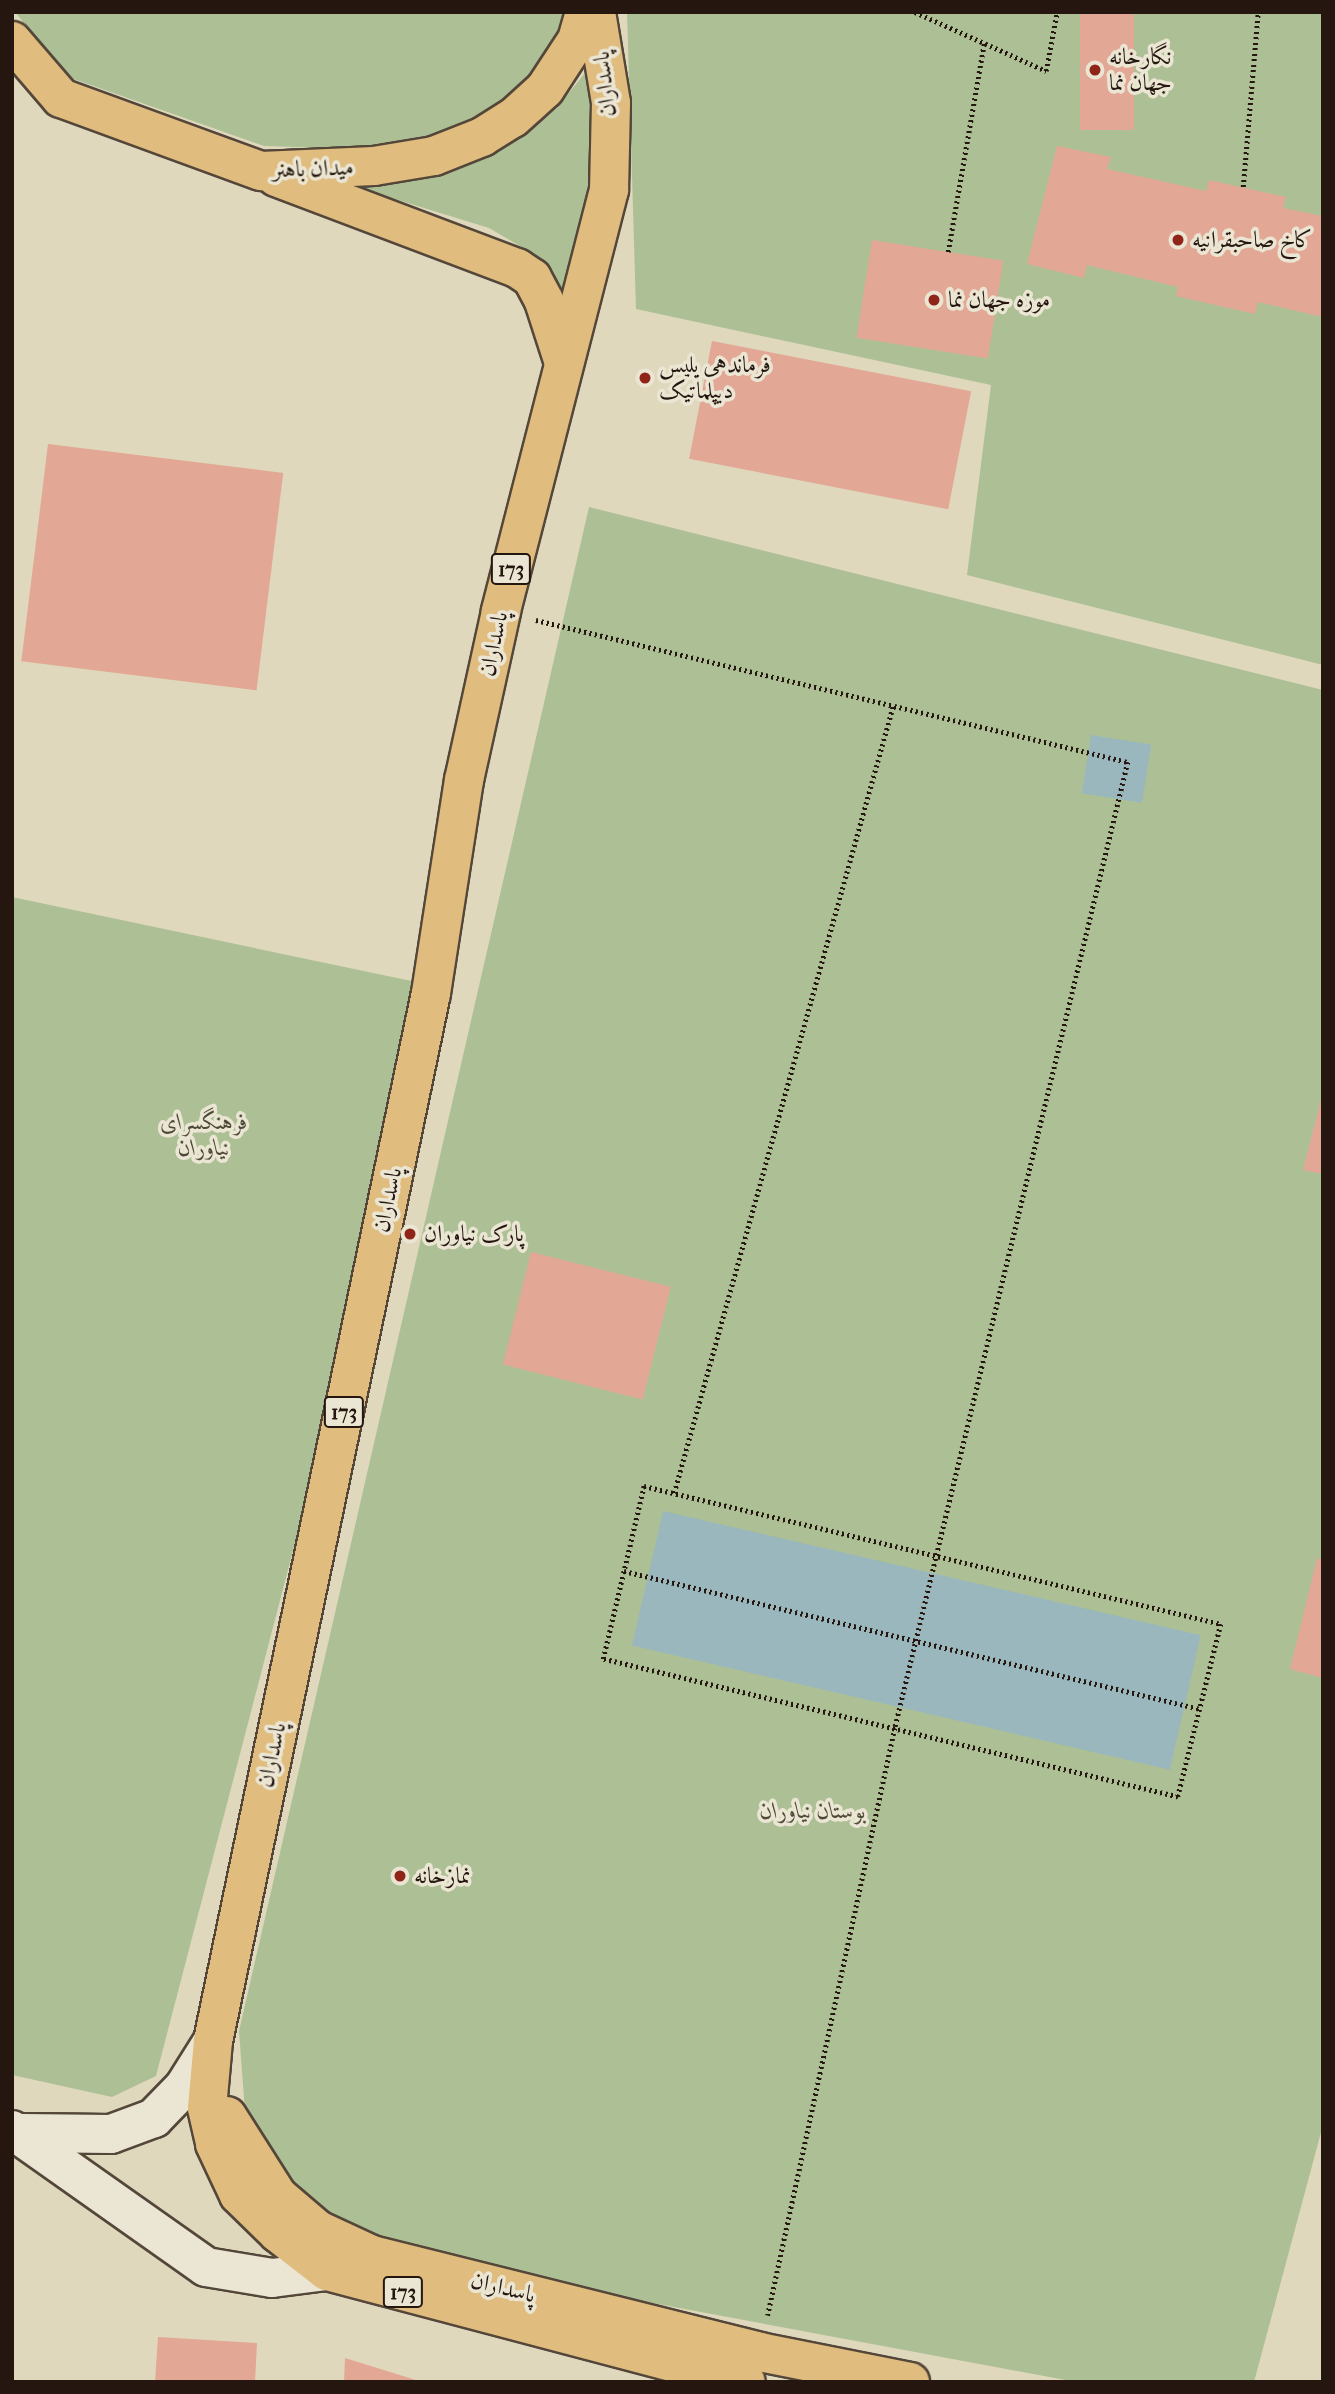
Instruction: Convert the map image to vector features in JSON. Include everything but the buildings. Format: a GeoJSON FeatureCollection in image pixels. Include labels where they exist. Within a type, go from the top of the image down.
{"type":"FeatureCollection","features":[{"type":"Feature","properties":{"kind":"main road","name":"میدان باهنر"},"geometry":{"type":"LineString","coordinates":[[12,41],[61,98],[261,171],[374,166],[434,156],[482,137],[513,118],[545,89],[577,40],[585,12]]}},
{"type":"Feature","properties":{"kind":"main road","name":"پاسداران"},"geometry":{"type":"LineString","coordinates":[[596,12],[611,103],[609,190],[563,360],[501,612],[464,780],[431,993],[213,2041],[207,2108],[215,2144],[240,2194],[278,2233],[327,2271],[753,2367],[910,2382]]}},
{"type":"Feature","properties":{"kind":"main road"},"geometry":{"type":"LineString","coordinates":[[12,81],[61,98]]}},
{"type":"Feature","properties":{"kind":"main road"},"geometry":{"type":"LineString","coordinates":[[261,171],[517,268],[532,278],[544,301],[563,360]]}},
{"type":"Feature","properties":{"kind":"main road","name":"پاسداران"},"geometry":{"type":"LineString","coordinates":[[213,2041],[228,2118],[278,2196],[318,2230],[372,2255],[753,2367]]}},
{"type":"Feature","properties":{"kind":"street"},"geometry":{"type":"LineString","coordinates":[[16,2131],[111,2134],[153,2118],[184,2087],[213,2041]]}},
{"type":"Feature","properties":{"kind":"street"},"geometry":{"type":"LineString","coordinates":[[16,2131],[206,2267],[272,2278],[327,2271]]}},
{"type":"Feature","properties":{"kind":"path"},"geometry":{"type":"LineString","coordinates":[[915,12],[1046,71],[1057,12]]}},
{"type":"Feature","properties":{"kind":"path"},"geometry":{"type":"LineString","coordinates":[[1243,187],[1258,12]]}},
{"type":"Feature","properties":{"kind":"path"},"geometry":{"type":"LineString","coordinates":[[948,252],[984,43]]}},
{"type":"Feature","properties":{"kind":"path"},"geometry":{"type":"LineString","coordinates":[[501,612],[1128,762],[895,1728],[753,2367]]}},
{"type":"Feature","properties":{"kind":"path"},"geometry":{"type":"LineString","coordinates":[[674,1493],[893,706]]}},
{"type":"Feature","properties":{"kind":"path"},"geometry":{"type":"LineString","coordinates":[[644,1486],[938,1553],[1221,1623],[1178,1797],[603,1659],[644,1486]]}},
{"type":"Feature","properties":{"kind":"path"},"geometry":{"type":"LineString","coordinates":[[624,1571],[1200,1709]]}},
{"type":"Feature","properties":{"kind":"green space"},"geometry":{"type":"Polygon","coordinates":[[[15,12],[564,12],[556,42],[533,75],[500,106],[463,126],[415,141],[358,149],[264,146],[68,77],[15,12]]]}},
{"type":"Feature","properties":{"kind":"green space"},"geometry":{"type":"Polygon","coordinates":[[[627,12],[1323,12],[1323,665],[967,575],[991,385],[636,309],[627,12]]]}},
{"type":"Feature","properties":{"kind":"green space"},"geometry":{"type":"Polygon","coordinates":[[[592,64],[595,119],[589,198],[563,296],[537,256],[489,228],[336,181],[386,181],[453,169],[527,131],[557,108],[592,64]]]}},
{"type":"Feature","properties":{"kind":"green space","name":"بوستان نیاوران"},"geometry":{"type":"Polygon","coordinates":[[[589,507],[1323,690],[1323,2125],[1254,2382],[1076,2382],[432,2262],[319,2228],[247,2139],[239,2031],[589,507]]]}},
{"type":"Feature","properties":{"kind":"green space","name":"فرهنگسرای نیاوران"},"geometry":{"type":"Polygon","coordinates":[[[12,897],[440,987],[156,2076],[112,2097],[12,2075],[12,897]]]}},
{"type":"Feature","properties":{"kind":"water"},"geometry":{"type":"Polygon","coordinates":[[[1091,735],[1151,745],[1142,803],[1082,793],[1091,735]]]}},
{"type":"Feature","properties":{"kind":"water"},"geometry":{"type":"Polygon","coordinates":[[[663,1511],[1201,1635],[1170,1770],[632,1645],[663,1511]]]}},
{"type":"Feature","properties":{"kind":"place","name":"نگارخانه جهان نما"},"geometry":{"type":"Point","coordinates":[1095,70]}},
{"type":"Feature","properties":{"kind":"place","name":"کاخ صاحبقرانیه"},"geometry":{"type":"Point","coordinates":[1178,240]}},
{"type":"Feature","properties":{"kind":"place","name":"موزه جهان نما"},"geometry":{"type":"Point","coordinates":[934,300]}},
{"type":"Feature","properties":{"kind":"place","name":"فرماندهی پلیس دیپلماتیک"},"geometry":{"type":"Point","coordinates":[645,378]}},
{"type":"Feature","properties":{"kind":"place","name":"پارک نیاوران"},"geometry":{"type":"Point","coordinates":[410,1234]}},
{"type":"Feature","properties":{"kind":"place","name":"نمازخانه"},"geometry":{"type":"Point","coordinates":[400,1876]}}]}
